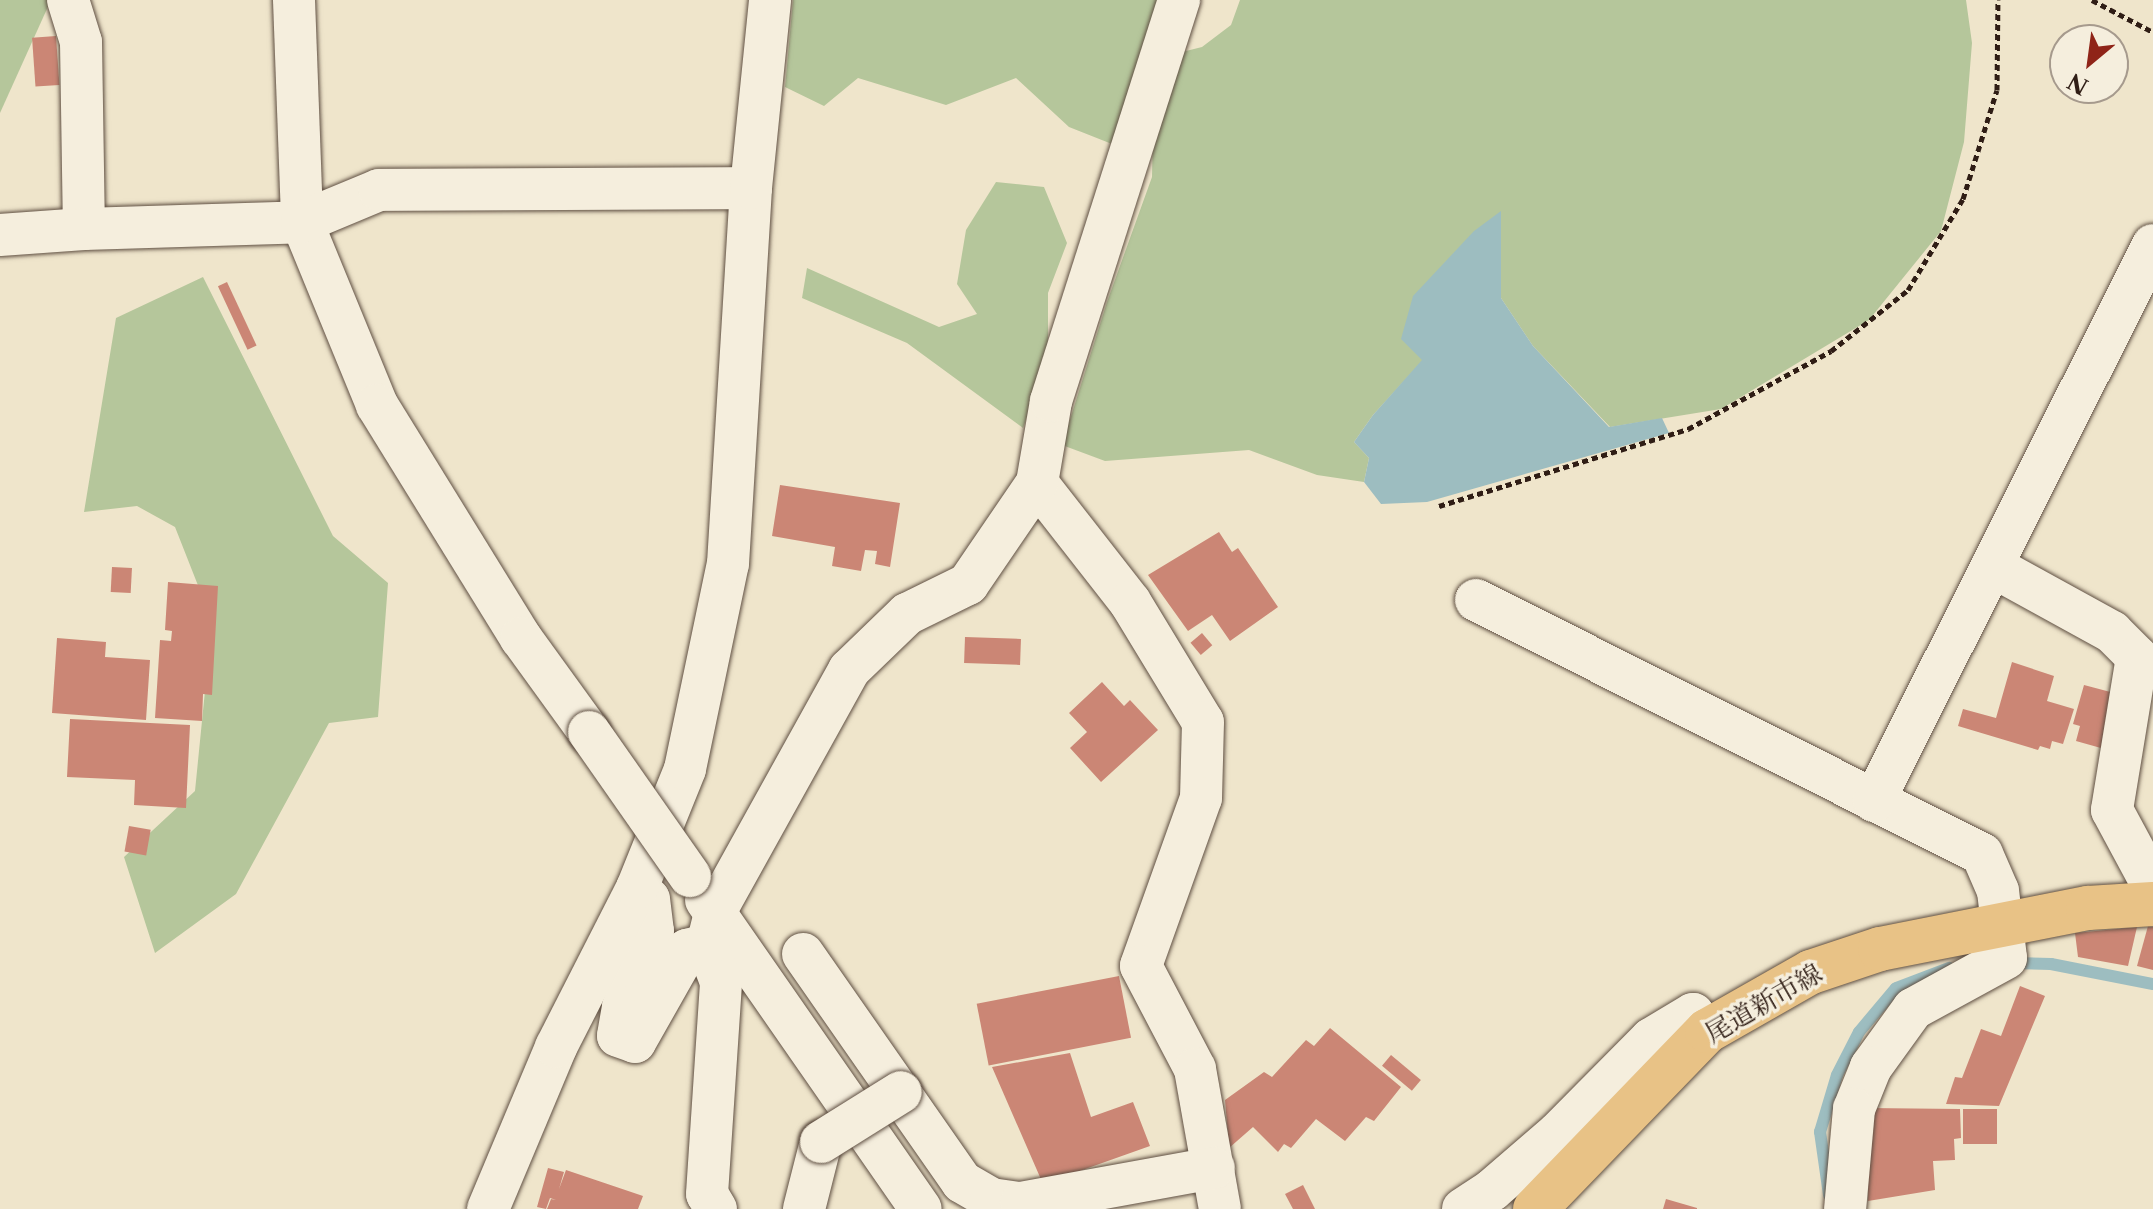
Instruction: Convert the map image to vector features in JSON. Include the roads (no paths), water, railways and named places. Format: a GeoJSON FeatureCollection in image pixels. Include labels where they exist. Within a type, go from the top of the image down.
{"type":"FeatureCollection","features":[{"type":"Feature","properties":{"kind":"main road","name":"尾道新市線"},"geometry":{"type":"LineString","coordinates":[[1535,1209],[1707,1031],[1811,972],[1880,949],[2088,908],[2153,904]]}},
{"type":"Feature","properties":{"kind":"street"},"geometry":{"type":"LineString","coordinates":[[68,0],[81,42],[84,229]]}},
{"type":"Feature","properties":{"kind":"street"},"geometry":{"type":"LineString","coordinates":[[294,0],[302,222],[377,405],[521,638],[690,876],[711,929],[721,982],[707,1194],[716,1209]]}},
{"type":"Feature","properties":{"kind":"street"},"geometry":{"type":"LineString","coordinates":[[488,1209],[556,1047],[637,888],[685,769],[728,564],[751,188],[770,0]]}},
{"type":"Feature","properties":{"kind":"street"},"geometry":{"type":"LineString","coordinates":[[637,888],[649,899],[653,931],[623,1007],[618,1036],[635,1042],[687,950],[711,929],[849,670],[907,614],[968,584],[1037,483],[1051,401],[1179,0]]}},
{"type":"Feature","properties":{"kind":"street"},"geometry":{"type":"LineString","coordinates":[[0,235],[302,222],[379,190],[751,188]]}},
{"type":"Feature","properties":{"kind":"street"},"geometry":{"type":"LineString","coordinates":[[1874,801],[2153,245]]}},
{"type":"Feature","properties":{"kind":"street"},"geometry":{"type":"LineString","coordinates":[[1037,483],[1130,602],[1203,722],[1201,798],[1141,966],[1195,1069],[1220,1209]]}},
{"type":"Feature","properties":{"kind":"street"},"geometry":{"type":"LineString","coordinates":[[1992,566],[2112,632],[2137,657],[2112,810],[2153,886]]}},
{"type":"Feature","properties":{"kind":"street"},"geometry":{"type":"LineString","coordinates":[[1476,600],[1982,854],[1998,891],[2006,958],[1913,1009],[1871,1067],[1854,1109],[1845,1209]]}},
{"type":"Feature","properties":{"kind":"street"},"geometry":{"type":"LineString","coordinates":[[711,929],[921,1209]]}},
{"type":"Feature","properties":{"kind":"street"},"geometry":{"type":"LineString","coordinates":[[803,954],[962,1182],[991,1199],[1021,1203],[1214,1168]]}},
{"type":"Feature","properties":{"kind":"street"},"geometry":{"type":"LineString","coordinates":[[1463,1209],[1492,1190],[1558,1133],[1651,1039],[1693,1014],[1707,1031]]}},
{"type":"Feature","properties":{"kind":"street"},"geometry":{"type":"LineString","coordinates":[[804,1209],[821,1142],[901,1092]]}},
{"type":"Feature","properties":{"kind":"water"},"geometry":{"type":"Polygon","coordinates":[[[1501,211],[1501,298],[1533,346],[1609,427],[1662,418],[1669,433],[1427,502],[1381,504],[1364,482],[1369,458],[1354,442],[1373,415],[1422,360],[1401,339],[1413,296],[1474,231],[1501,211]]]}},
{"type":"Feature","properties":{"kind":"waterway"},"geometry":{"type":"LineString","coordinates":[[2010,963],[2051,964],[2153,984]]}},
{"type":"Feature","properties":{"kind":"waterway"},"geometry":{"type":"LineString","coordinates":[[1829,1195],[1820,1132],[1837,1075],[1859,1032],[1896,988],[1949,968]]}}]}
